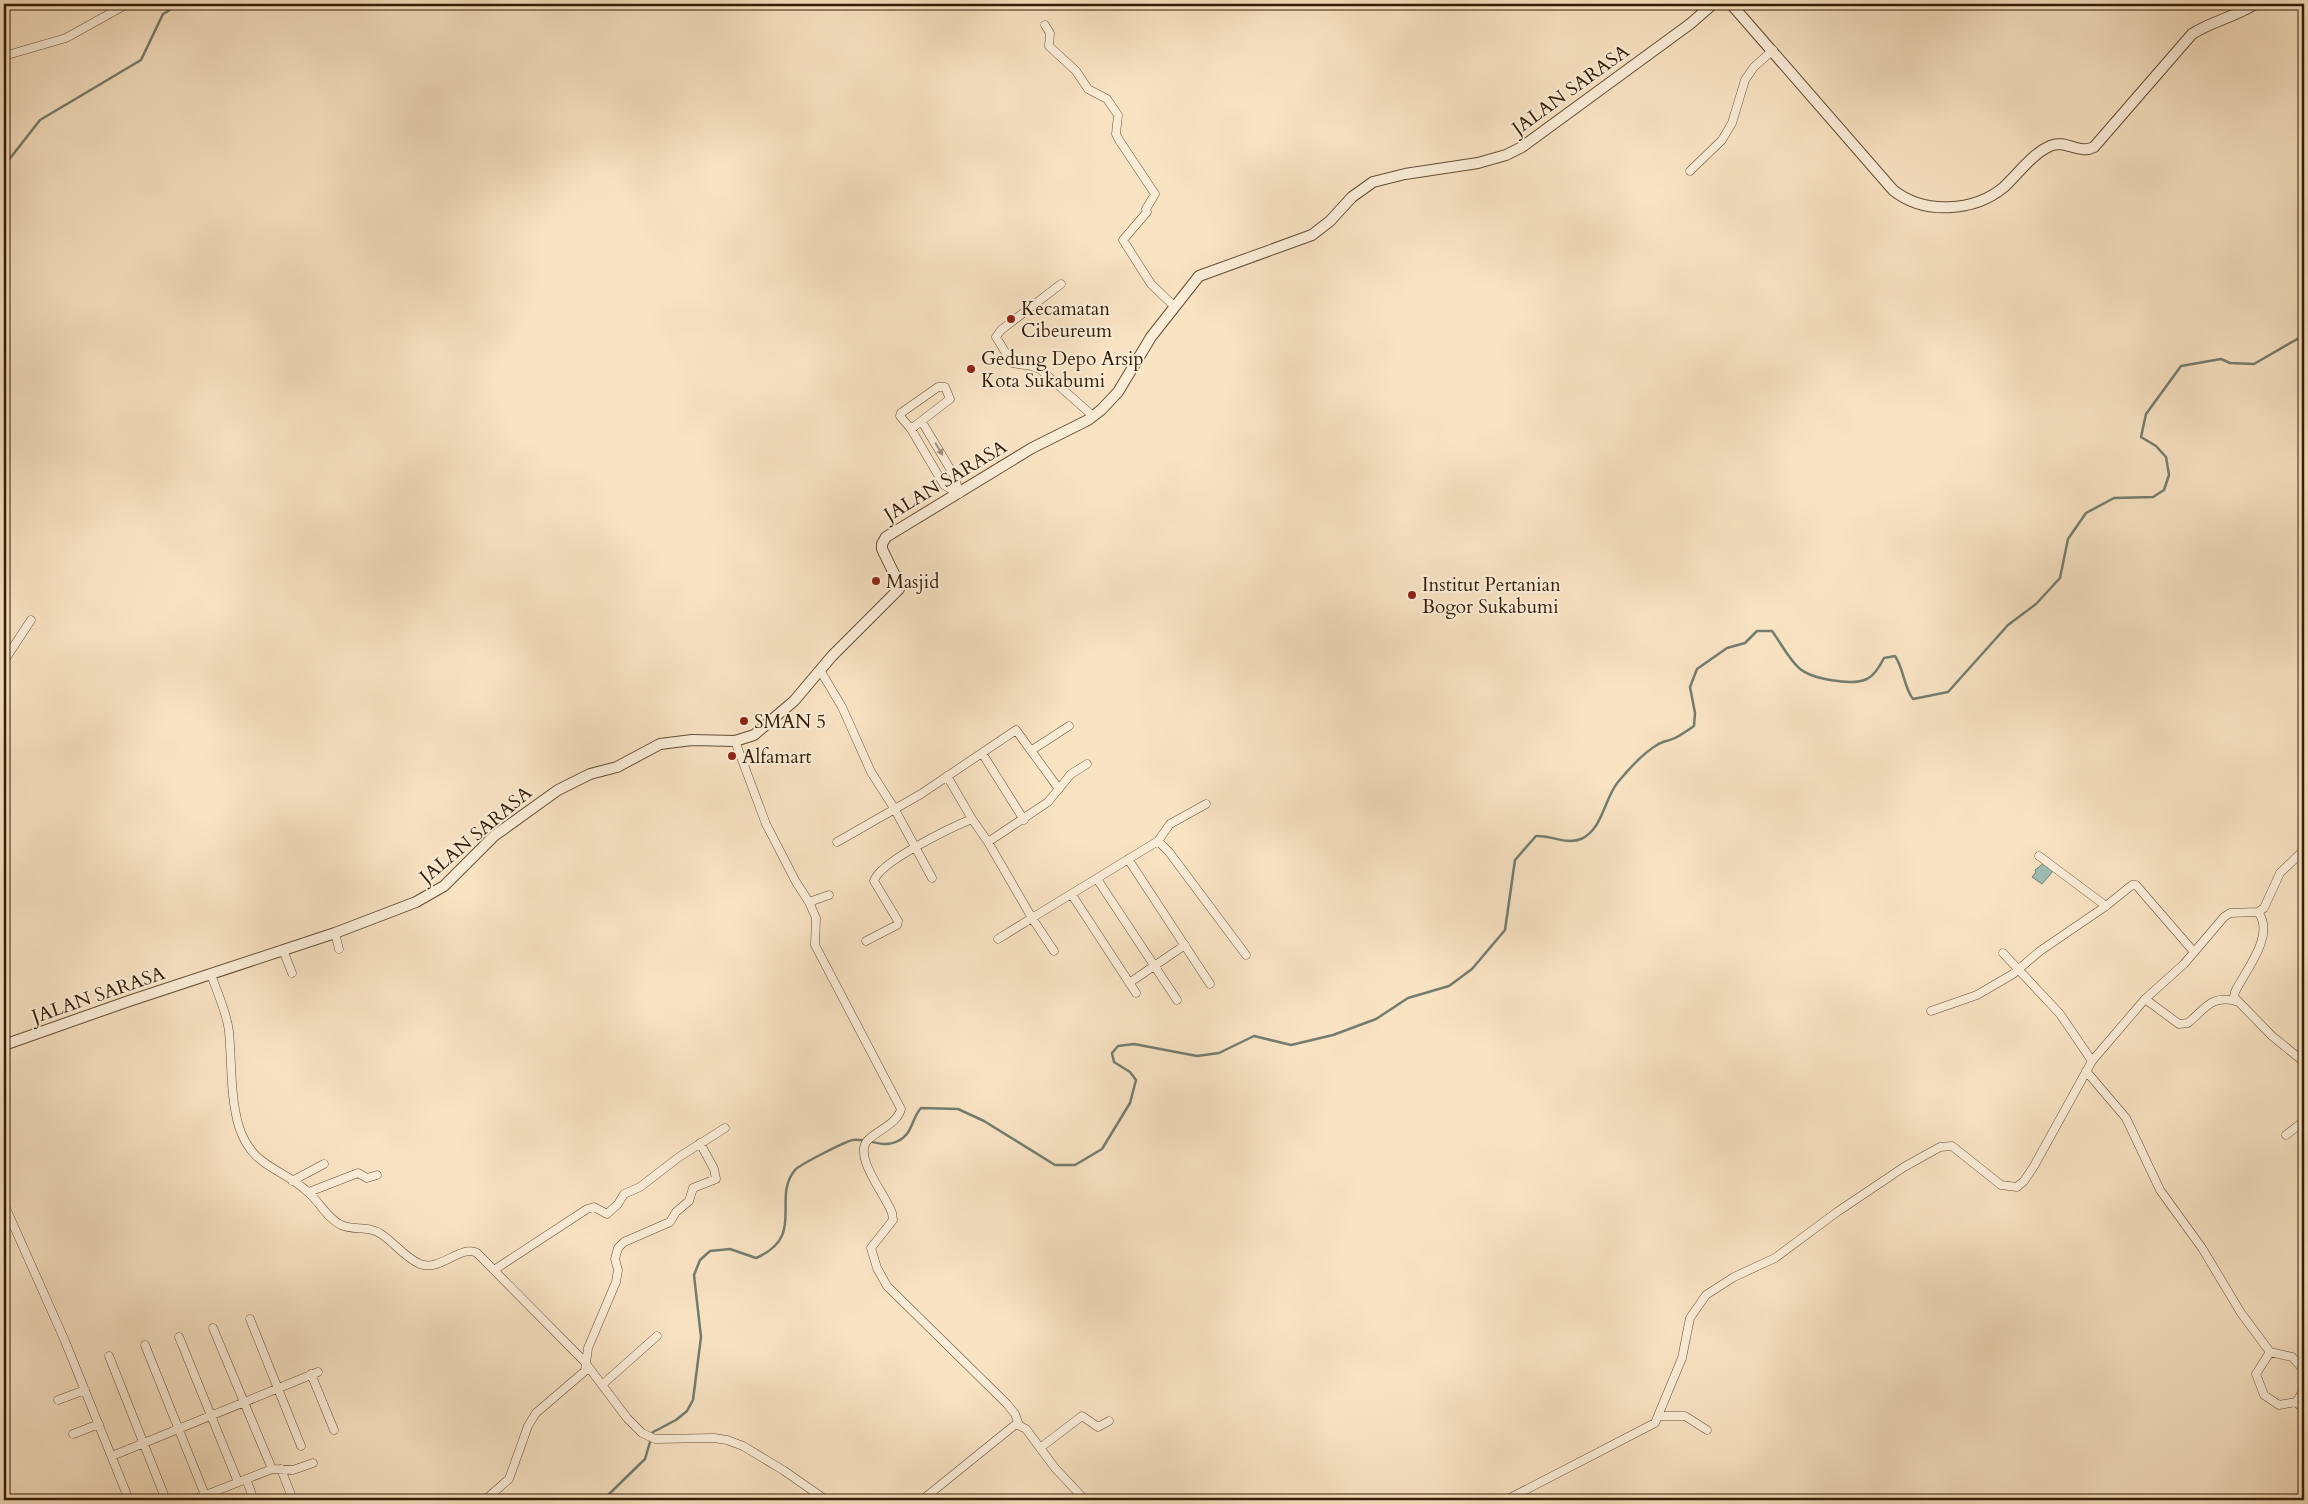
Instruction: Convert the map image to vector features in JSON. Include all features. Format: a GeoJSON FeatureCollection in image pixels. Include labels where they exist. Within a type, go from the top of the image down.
{"type":"FeatureCollection","features":[{"type":"Feature","properties":{"kind":"street"},"geometry":{"type":"LineString","coordinates":[[4,56],[66,38],[127,4]]}},
{"type":"Feature","properties":{"kind":"street","name":"JALAN SARASA"},"geometry":{"type":"LineString","coordinates":[[4,1046],[335,933],[408,905],[444,886],[494,836],[548,796],[569,783],[617,767],[660,744],[692,740],[735,741],[754,735],[794,701],[820,670],[899,589],[900,584],[883,553],[883,540],[1032,448],[1093,416],[1106,406],[1118,392],[1147,343],[1174,306],[1200,276],[1306,238],[1330,221],[1352,196],[1373,182],[1404,174],[1478,164],[1506,155],[1522,147],[1690,24],[1713,4]]}},
{"type":"Feature","properties":{"kind":"street"},"geometry":{"type":"LineString","coordinates":[[1731,4],[1893,190],[1915,204],[1942,208],[1980,201],[1993,194],[2041,151],[2052,145],[2065,144],[2082,150],[2094,147],[2192,34],[2206,25],[2233,16],[2252,5]]}},
{"type":"Feature","properties":{"kind":"street"},"geometry":{"type":"LineString","coordinates":[[1045,25],[1050,33],[1049,46],[1076,71],[1088,89],[1107,99],[1118,116],[1116,134],[1119,140],[1155,194],[1146,209],[1147,212],[1123,240],[1151,284],[1174,306]]}},
{"type":"Feature","properties":{"kind":"street"},"geometry":{"type":"LineString","coordinates":[[1690,171],[1725,136],[1732,123],[1745,80],[1754,67],[1772,50]]}},
{"type":"Feature","properties":{"kind":"street"},"geometry":{"type":"LineString","coordinates":[[1061,284],[1001,330],[996,337],[1012,363],[1032,366],[1042,370],[1093,416]]}},
{"type":"Feature","properties":{"kind":"street"},"geometry":{"type":"LineString","coordinates":[[911,429],[950,399],[945,387],[938,387],[902,412],[900,416],[911,429],[944,484],[959,494]]}},
{"type":"Feature","properties":{"kind":"street"},"geometry":{"type":"LineString","coordinates":[[922,422],[955,477],[959,494]]}},
{"type":"Feature","properties":{"kind":"street"},"geometry":{"type":"LineString","coordinates":[[4,661],[31,620]]}},
{"type":"Feature","properties":{"kind":"street"},"geometry":{"type":"LineString","coordinates":[[820,670],[842,707],[870,772],[894,808],[932,878]]}},
{"type":"Feature","properties":{"kind":"street"},"geometry":{"type":"LineString","coordinates":[[1032,750],[1069,726]]}},
{"type":"Feature","properties":{"kind":"street"},"geometry":{"type":"LineString","coordinates":[[837,842],[948,776],[1016,730],[1059,789]]}},
{"type":"Feature","properties":{"kind":"street"},"geometry":{"type":"LineString","coordinates":[[735,741],[766,824],[816,918],[815,944],[901,1109],[898,1116],[869,1140],[863,1151],[865,1163],[892,1213],[893,1220],[871,1248],[877,1268],[887,1286],[1007,1404],[1015,1414],[1019,1425]]}},
{"type":"Feature","properties":{"kind":"street"},"geometry":{"type":"LineString","coordinates":[[982,753],[1024,820]]}},
{"type":"Feature","properties":{"kind":"street"},"geometry":{"type":"LineString","coordinates":[[988,842],[1024,820],[1048,802],[1071,774],[1087,764]]}},
{"type":"Feature","properties":{"kind":"street"},"geometry":{"type":"LineString","coordinates":[[948,776],[972,819],[1054,951]]}},
{"type":"Feature","properties":{"kind":"street"},"geometry":{"type":"LineString","coordinates":[[998,939],[1158,841],[1170,824],[1206,804]]}},
{"type":"Feature","properties":{"kind":"street"},"geometry":{"type":"LineString","coordinates":[[866,942],[898,925],[874,881],[875,876],[914,847],[972,819]]}},
{"type":"Feature","properties":{"kind":"street"},"geometry":{"type":"LineString","coordinates":[[1158,841],[1170,852],[1246,955]]}},
{"type":"Feature","properties":{"kind":"street"},"geometry":{"type":"LineString","coordinates":[[1506,1500],[1650,1428],[1659,1416],[1682,1358],[1690,1318],[1706,1295],[1734,1277],[1775,1258],[1837,1212],[1904,1167],[1940,1147],[1952,1146],[2001,1185],[2017,1187],[2024,1181],[2042,1151],[2092,1061],[2145,999],[2170,978],[2230,913],[2258,912],[2264,908],[2280,874],[2304,850]]}},
{"type":"Feature","properties":{"kind":"street"},"geometry":{"type":"LineString","coordinates":[[2039,856],[2106,906]]}},
{"type":"Feature","properties":{"kind":"street"},"geometry":{"type":"LineString","coordinates":[[1128,858],[1210,984]]}},
{"type":"Feature","properties":{"kind":"street"},"geometry":{"type":"LineString","coordinates":[[1097,879],[1155,964],[1177,1000]]}},
{"type":"Feature","properties":{"kind":"street"},"geometry":{"type":"LineString","coordinates":[[1930,1011],[1977,995],[2019,970],[2040,951],[2106,906],[2131,885],[2136,885],[2194,952]]}},
{"type":"Feature","properties":{"kind":"street"},"geometry":{"type":"LineString","coordinates":[[809,902],[829,894]]}},
{"type":"Feature","properties":{"kind":"street"},"geometry":{"type":"LineString","coordinates":[[1072,895],[1136,993]]}},
{"type":"Feature","properties":{"kind":"street"},"geometry":{"type":"LineString","coordinates":[[2236,1001],[2234,992],[2264,935],[2262,916],[2258,912]]}},
{"type":"Feature","properties":{"kind":"street"},"geometry":{"type":"LineString","coordinates":[[335,933],[339,949]]}},
{"type":"Feature","properties":{"kind":"street"},"geometry":{"type":"LineString","coordinates":[[1128,983],[1185,945]]}},
{"type":"Feature","properties":{"kind":"street"},"geometry":{"type":"LineString","coordinates":[[283,950],[292,973]]}},
{"type":"Feature","properties":{"kind":"street"},"geometry":{"type":"LineString","coordinates":[[2003,953],[2060,1014],[2092,1061]]}},
{"type":"Feature","properties":{"kind":"street"},"geometry":{"type":"LineString","coordinates":[[211,974],[227,1019],[233,1096],[243,1136],[260,1161],[309,1192],[336,1222],[354,1229],[363,1226],[379,1232],[418,1264],[431,1266],[464,1252],[473,1251],[584,1361],[627,1418],[642,1433],[655,1439],[714,1438],[735,1443],[784,1470],[826,1500]]}},
{"type":"Feature","properties":{"kind":"street"},"geometry":{"type":"LineString","coordinates":[[2145,999],[2183,1025],[2188,1023],[2215,1000],[2225,998],[2236,1001],[2304,1062]]}},
{"type":"Feature","properties":{"kind":"street"},"geometry":{"type":"LineString","coordinates":[[2086,1070],[2126,1118],[2160,1190],[2202,1248],[2241,1313],[2270,1352],[2292,1356],[2304,1370]]}},
{"type":"Feature","properties":{"kind":"street"},"geometry":{"type":"LineString","coordinates":[[2286,1135],[2304,1121]]}},
{"type":"Feature","properties":{"kind":"street"},"geometry":{"type":"LineString","coordinates":[[494,1270],[587,1209],[594,1207],[607,1214],[618,1204],[624,1194],[640,1187],[700,1143],[725,1128]]}},
{"type":"Feature","properties":{"kind":"street"},"geometry":{"type":"LineString","coordinates":[[485,1500],[505,1483],[512,1473],[525,1432],[536,1413],[585,1371],[584,1361],[616,1282],[618,1270],[615,1259],[618,1248],[624,1242],[670,1222],[676,1212],[689,1201],[693,1188],[716,1179],[714,1169],[700,1143]]}},
{"type":"Feature","properties":{"kind":"street"},"geometry":{"type":"LineString","coordinates":[[292,1180],[324,1164]]}},
{"type":"Feature","properties":{"kind":"street"},"geometry":{"type":"LineString","coordinates":[[309,1192],[358,1173],[368,1178],[377,1174]]}},
{"type":"Feature","properties":{"kind":"street"},"geometry":{"type":"LineString","coordinates":[[4,1204],[85,1390],[129,1500]]}},
{"type":"Feature","properties":{"kind":"street"},"geometry":{"type":"LineString","coordinates":[[250,1319],[276,1388],[301,1446]]}},
{"type":"Feature","properties":{"kind":"street"},"geometry":{"type":"LineString","coordinates":[[213,1328],[272,1469]]}},
{"type":"Feature","properties":{"kind":"street"},"geometry":{"type":"LineString","coordinates":[[603,1384],[657,1336]]}},
{"type":"Feature","properties":{"kind":"street"},"geometry":{"type":"LineString","coordinates":[[179,1337],[211,1414],[242,1481],[254,1500]]}},
{"type":"Feature","properties":{"kind":"street"},"geometry":{"type":"LineString","coordinates":[[145,1345],[179,1429],[211,1496]]}},
{"type":"Feature","properties":{"kind":"street"},"geometry":{"type":"LineString","coordinates":[[2270,1352],[2256,1374],[2264,1395],[2279,1405],[2296,1402],[2304,1390]]}},
{"type":"Feature","properties":{"kind":"street"},"geometry":{"type":"LineString","coordinates":[[109,1356],[166,1500]]}},
{"type":"Feature","properties":{"kind":"street"},"geometry":{"type":"LineString","coordinates":[[112,1456],[315,1373],[334,1430]]}},
{"type":"Feature","properties":{"kind":"street"},"geometry":{"type":"LineString","coordinates":[[58,1400],[85,1390]]}},
{"type":"Feature","properties":{"kind":"street"},"geometry":{"type":"LineString","coordinates":[[2296,1402],[2304,1409]]}},
{"type":"Feature","properties":{"kind":"street"},"geometry":{"type":"LineString","coordinates":[[1040,1448],[1082,1416],[1098,1426],[1109,1421]]}},
{"type":"Feature","properties":{"kind":"street"},"geometry":{"type":"LineString","coordinates":[[1659,1416],[1685,1416],[1707,1430]]}},
{"type":"Feature","properties":{"kind":"street"},"geometry":{"type":"LineString","coordinates":[[73,1434],[99,1424]]}},
{"type":"Feature","properties":{"kind":"street"},"geometry":{"type":"LineString","coordinates":[[922,1500],[1012,1425],[1019,1425],[1026,1429],[1085,1500]]}},
{"type":"Feature","properties":{"kind":"street"},"geometry":{"type":"LineString","coordinates":[[193,1500],[211,1496],[272,1469],[298,1470],[314,1463]]}},
{"type":"Feature","properties":{"kind":"street"},"geometry":{"type":"LineString","coordinates":[[281,1469],[293,1500]]}},
{"type":"Feature","properties":{"kind":"water"},"geometry":{"type":"Polygon","coordinates":[[[2045,862],[2054,870],[2042,884],[2032,877],[2036,872],[2035,870],[2045,862]]]}},
{"type":"Feature","properties":{"kind":"waterway"},"geometry":{"type":"LineString","coordinates":[[4,166],[40,120],[141,60],[163,14],[180,4]]}},
{"type":"Feature","properties":{"kind":"waterway"},"geometry":{"type":"LineString","coordinates":[[596,1500],[607,1496],[645,1459],[653,1432],[676,1420],[687,1411],[693,1400],[701,1337],[694,1275],[700,1260],[710,1251],[730,1249],[756,1258],[771,1249],[780,1239],[784,1228],[786,1193],[789,1181],[798,1167],[849,1141],[864,1140],[881,1144],[898,1141],[907,1134],[921,1108],[958,1109],[984,1121],[1055,1165],[1075,1165],[1102,1149],[1130,1103],[1136,1080],[1130,1072],[1114,1062],[1112,1053],[1118,1046],[1134,1044],[1197,1056],[1219,1053],[1254,1036],[1291,1045],[1333,1035],[1376,1019],[1408,998],[1449,986],[1472,969],[1505,930],[1515,860],[1536,836],[1570,841],[1581,839],[1594,828],[1613,789],[1636,762],[1646,752],[1659,744],[1675,738],[1694,726],[1695,713],[1690,687],[1697,669],[1727,648],[1745,643],[1757,631],[1772,631],[1795,664],[1805,672],[1813,675],[1832,680],[1860,681],[1872,675],[1884,658],[1895,656],[1913,699],[1948,692],[2008,625],[2036,604],[2060,578],[2068,539],[2086,513],[2114,498],[2153,497],[2164,490],[2169,475],[2166,457],[2156,446],[2141,437],[2146,414],[2181,366],[2221,359],[2230,363],[2254,364],[2304,335]]}},
{"type":"Feature","properties":{"kind":"place","name":"Kecamatan Cibeureum"},"geometry":{"type":"Point","coordinates":[1011,319]}},
{"type":"Feature","properties":{"kind":"place","name":"Gedung Depo Arsip Kota Sukabumi"},"geometry":{"type":"Point","coordinates":[971,369]}},
{"type":"Feature","properties":{"kind":"place","name":"Masjid"},"geometry":{"type":"Point","coordinates":[876,581]}},
{"type":"Feature","properties":{"kind":"place","name":"Institut Pertanian Bogor Sukabumi"},"geometry":{"type":"Point","coordinates":[1412,595]}},
{"type":"Feature","properties":{"kind":"place","name":"SMAN 5"},"geometry":{"type":"Point","coordinates":[744,721]}},
{"type":"Feature","properties":{"kind":"place","name":"Alfamart"},"geometry":{"type":"Point","coordinates":[732,756]}}]}
